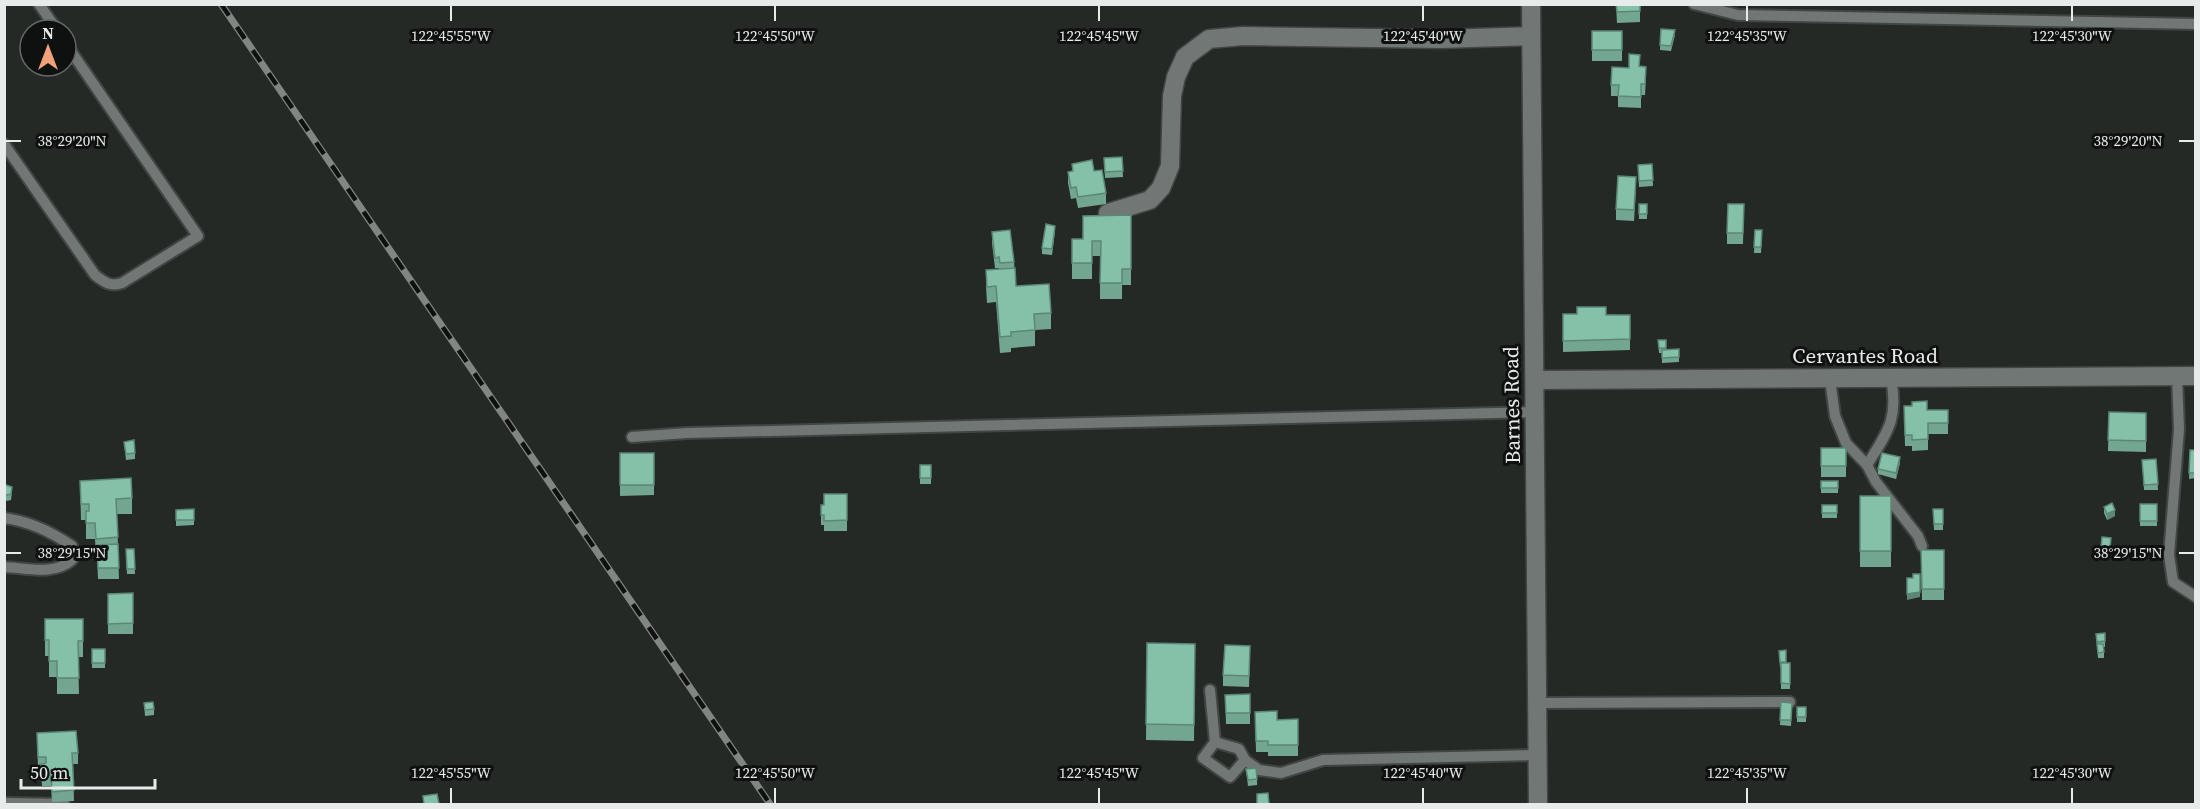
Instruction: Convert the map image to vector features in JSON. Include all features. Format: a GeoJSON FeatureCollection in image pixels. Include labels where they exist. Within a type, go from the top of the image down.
{"type":"FeatureCollection","features":[{"type":"Feature","properties":{"kind":"street","name":"Barnes Road"},"geometry":{"type":"LineString","coordinates":[[1531,4],[1538,804]]}},
{"type":"Feature","properties":{"kind":"street"},"geometry":{"type":"LineString","coordinates":[[1108,213],[1150,200],[1161,188],[1170,166],[1172,96],[1176,76],[1185,57],[1209,39],[1243,36],[1441,39],[1530,36]]}},
{"type":"Feature","properties":{"kind":"street","name":"Cervantes Road"},"geometry":{"type":"LineString","coordinates":[[1535,380],[2186,376]]}},
{"type":"Feature","properties":{"kind":"lane"},"geometry":{"type":"LineString","coordinates":[[39,4],[49,18]]}},
{"type":"Feature","properties":{"kind":"lane"},"geometry":{"type":"LineString","coordinates":[[1694,4],[1738,15],[2196,24]]}},
{"type":"Feature","properties":{"kind":"lane"},"geometry":{"type":"LineString","coordinates":[[4,144],[95,275],[106,284],[114,286],[122,283],[198,236],[78,61]]}},
{"type":"Feature","properties":{"kind":"lane"},"geometry":{"type":"LineString","coordinates":[[2186,376],[2179,429],[2169,555],[2173,582],[2196,597]]}},
{"type":"Feature","properties":{"kind":"lane"},"geometry":{"type":"LineString","coordinates":[[1830,378],[1838,428],[1846,443],[1867,465],[1876,482],[1918,536],[1922,546]]}},
{"type":"Feature","properties":{"kind":"lane"},"geometry":{"type":"LineString","coordinates":[[1867,465],[1891,426],[1893,406],[1891,379]]}},
{"type":"Feature","properties":{"kind":"lane"},"geometry":{"type":"LineString","coordinates":[[632,437],[1026,424],[1403,417],[1479,412],[1535,412]]}},
{"type":"Feature","properties":{"kind":"lane"},"geometry":{"type":"LineString","coordinates":[[4,518],[18,520],[60,538],[72,546],[72,560],[65,566],[54,570],[4,567]]}},
{"type":"Feature","properties":{"kind":"lane"},"geometry":{"type":"LineString","coordinates":[[1210,690],[1215,742],[1203,758],[1230,777],[1245,760]]}},
{"type":"Feature","properties":{"kind":"lane"},"geometry":{"type":"LineString","coordinates":[[1537,703],[1790,702]]}},
{"type":"Feature","properties":{"kind":"lane"},"geometry":{"type":"LineString","coordinates":[[1215,742],[1239,749],[1245,760],[1259,770],[1281,773],[1323,760],[1538,755]]}},
{"type":"Feature","properties":{"kind":"lane"},"geometry":{"type":"LineString","coordinates":[[4,803],[64,804]]}},
{"type":"Feature","properties":{"kind":"building"},"geometry":{"type":"Polygon","coordinates":[[[1616,4],[1640,4],[1640,11],[1617,12],[1616,4]]]}},
{"type":"Feature","properties":{"kind":"building"},"geometry":{"type":"Polygon","coordinates":[[[1661,29],[1675,30],[1671,46],[1660,45],[1661,29]]]}},
{"type":"Feature","properties":{"kind":"building"},"geometry":{"type":"Polygon","coordinates":[[[1592,31],[1622,31],[1622,50],[1592,50],[1592,31]]]}},
{"type":"Feature","properties":{"kind":"building"},"geometry":{"type":"Polygon","coordinates":[[[1629,54],[1640,55],[1639,66],[1646,67],[1645,84],[1641,84],[1641,97],[1618,96],[1619,85],[1611,85],[1612,67],[1629,68],[1629,54]]]}},
{"type":"Feature","properties":{"kind":"building"},"geometry":{"type":"Polygon","coordinates":[[[1122,157],[1123,171],[1105,172],[1104,158],[1122,157]]]}},
{"type":"Feature","properties":{"kind":"building"},"geometry":{"type":"Polygon","coordinates":[[[1092,160],[1094,171],[1102,170],[1106,193],[1078,197],[1076,187],[1071,188],[1068,172],[1073,171],[1072,164],[1092,160]]]}},
{"type":"Feature","properties":{"kind":"building"},"geometry":{"type":"Polygon","coordinates":[[[1652,164],[1653,180],[1639,181],[1638,165],[1652,164]]]}},
{"type":"Feature","properties":{"kind":"building"},"geometry":{"type":"Polygon","coordinates":[[[1618,176],[1636,177],[1634,210],[1616,209],[1618,176]]]}},
{"type":"Feature","properties":{"kind":"building"},"geometry":{"type":"Polygon","coordinates":[[[1639,204],[1647,204],[1647,214],[1639,214],[1639,204]]]}},
{"type":"Feature","properties":{"kind":"building"},"geometry":{"type":"Polygon","coordinates":[[[1728,204],[1744,204],[1743,233],[1727,233],[1728,204]]]}},
{"type":"Feature","properties":{"kind":"building"},"geometry":{"type":"Polygon","coordinates":[[[1131,215],[1131,269],[1122,269],[1122,283],[1100,283],[1101,241],[1092,241],[1092,263],[1072,263],[1072,239],[1083,239],[1083,216],[1131,215]]]}},
{"type":"Feature","properties":{"kind":"building"},"geometry":{"type":"Polygon","coordinates":[[[1046,224],[1055,226],[1052,249],[1042,248],[1046,224]]]}},
{"type":"Feature","properties":{"kind":"building"},"geometry":{"type":"Polygon","coordinates":[[[1010,230],[1014,262],[1000,263],[999,257],[995,258],[992,232],[1010,230]]]}},
{"type":"Feature","properties":{"kind":"building"},"geometry":{"type":"Polygon","coordinates":[[[1755,230],[1762,230],[1761,247],[1754,247],[1755,230]]]}},
{"type":"Feature","properties":{"kind":"building"},"geometry":{"type":"Polygon","coordinates":[[[1015,268],[1016,286],[1049,284],[1051,313],[1034,314],[1035,330],[1011,332],[1011,336],[1000,337],[996,286],[987,287],[986,270],[1015,268]]]}},
{"type":"Feature","properties":{"kind":"building"},"geometry":{"type":"Polygon","coordinates":[[[1577,307],[1606,307],[1606,315],[1630,315],[1630,339],[1563,341],[1563,314],[1577,314],[1577,307]]]}},
{"type":"Feature","properties":{"kind":"building"},"geometry":{"type":"Polygon","coordinates":[[[1658,340],[1666,340],[1666,348],[1659,348],[1658,340]]]}},
{"type":"Feature","properties":{"kind":"building"},"geometry":{"type":"Polygon","coordinates":[[[1679,349],[1679,357],[1662,358],[1662,350],[1679,349]]]}},
{"type":"Feature","properties":{"kind":"building"},"geometry":{"type":"Polygon","coordinates":[[[1927,401],[1927,410],[1948,410],[1948,423],[1928,423],[1928,439],[1912,440],[1912,435],[1905,435],[1904,406],[1912,406],[1912,402],[1927,401]]]}},
{"type":"Feature","properties":{"kind":"building"},"geometry":{"type":"Polygon","coordinates":[[[2109,412],[2146,413],[2146,441],[2108,440],[2109,412]]]}},
{"type":"Feature","properties":{"kind":"building"},"geometry":{"type":"Polygon","coordinates":[[[134,440],[135,453],[126,454],[124,442],[134,440]]]}},
{"type":"Feature","properties":{"kind":"building"},"geometry":{"type":"Polygon","coordinates":[[[1821,448],[1846,448],[1846,466],[1821,466],[1821,448]]]}},
{"type":"Feature","properties":{"kind":"building"},"geometry":{"type":"Polygon","coordinates":[[[2190,450],[2196,450],[2196,473],[2189,473],[2190,450]]]}},
{"type":"Feature","properties":{"kind":"building"},"geometry":{"type":"Polygon","coordinates":[[[620,453],[654,453],[654,485],[620,485],[620,453]]]}},
{"type":"Feature","properties":{"kind":"building"},"geometry":{"type":"Polygon","coordinates":[[[1882,453],[1900,457],[1896,473],[1878,469],[1882,453]]]}},
{"type":"Feature","properties":{"kind":"building"},"geometry":{"type":"Polygon","coordinates":[[[2156,459],[2158,484],[2144,485],[2142,460],[2156,459]]]}},
{"type":"Feature","properties":{"kind":"building"},"geometry":{"type":"Polygon","coordinates":[[[920,465],[931,465],[931,478],[920,478],[920,465]]]}},
{"type":"Feature","properties":{"kind":"building"},"geometry":{"type":"Polygon","coordinates":[[[131,478],[132,498],[116,499],[118,537],[96,539],[95,523],[86,523],[86,511],[89,511],[89,504],[81,504],[80,481],[131,478]]]}},
{"type":"Feature","properties":{"kind":"building"},"geometry":{"type":"Polygon","coordinates":[[[1821,481],[1838,481],[1838,488],[1821,488],[1821,481]]]}},
{"type":"Feature","properties":{"kind":"building"},"geometry":{"type":"Polygon","coordinates":[[[6,485],[12,487],[11,494],[4,494],[6,485]]]}},
{"type":"Feature","properties":{"kind":"building"},"geometry":{"type":"Polygon","coordinates":[[[824,494],[847,494],[847,520],[824,521],[824,515],[821,515],[821,505],[824,505],[824,494]]]}},
{"type":"Feature","properties":{"kind":"building"},"geometry":{"type":"Polygon","coordinates":[[[1860,496],[1891,496],[1891,551],[1860,551],[1860,496]]]}},
{"type":"Feature","properties":{"kind":"building"},"geometry":{"type":"Polygon","coordinates":[[[2112,503],[2115,510],[2107,514],[2104,507],[2112,503]]]}},
{"type":"Feature","properties":{"kind":"building"},"geometry":{"type":"Polygon","coordinates":[[[2140,504],[2157,504],[2157,521],[2140,521],[2140,504]]]}},
{"type":"Feature","properties":{"kind":"building"},"geometry":{"type":"Polygon","coordinates":[[[1822,505],[1837,505],[1837,513],[1822,513],[1822,505]]]}},
{"type":"Feature","properties":{"kind":"building"},"geometry":{"type":"Polygon","coordinates":[[[194,509],[194,520],[176,520],[176,510],[194,509]]]}},
{"type":"Feature","properties":{"kind":"building"},"geometry":{"type":"Polygon","coordinates":[[[1933,509],[1943,509],[1943,524],[1934,524],[1933,509]]]}},
{"type":"Feature","properties":{"kind":"building"},"geometry":{"type":"Polygon","coordinates":[[[2102,537],[2111,538],[2110,548],[2101,547],[2102,537]]]}},
{"type":"Feature","properties":{"kind":"building"},"geometry":{"type":"Polygon","coordinates":[[[118,544],[119,568],[98,568],[97,545],[118,544]]]}},
{"type":"Feature","properties":{"kind":"building"},"geometry":{"type":"Polygon","coordinates":[[[126,549],[134,549],[135,569],[127,569],[126,549]]]}},
{"type":"Feature","properties":{"kind":"building"},"geometry":{"type":"Polygon","coordinates":[[[1921,550],[1944,550],[1944,589],[1922,589],[1921,550]]]}},
{"type":"Feature","properties":{"kind":"building"},"geometry":{"type":"Polygon","coordinates":[[[1913,574],[1920,574],[1920,592],[1907,594],[1907,578],[1913,578],[1913,574]]]}},
{"type":"Feature","properties":{"kind":"building"},"geometry":{"type":"Polygon","coordinates":[[[133,593],[133,623],[108,624],[108,594],[133,593]]]}},
{"type":"Feature","properties":{"kind":"building"},"geometry":{"type":"Polygon","coordinates":[[[45,619],[83,619],[83,641],[78,641],[79,678],[57,678],[57,661],[49,661],[49,640],[45,640],[45,619]]]}},
{"type":"Feature","properties":{"kind":"building"},"geometry":{"type":"Polygon","coordinates":[[[2105,633],[2105,641],[2097,642],[2096,634],[2105,633]]]}},
{"type":"Feature","properties":{"kind":"building"},"geometry":{"type":"Polygon","coordinates":[[[1147,643],[1195,644],[1194,725],[1146,724],[1147,643]]]}},
{"type":"Feature","properties":{"kind":"building"},"geometry":{"type":"Polygon","coordinates":[[[2097,644],[2103,644],[2104,652],[2098,653],[2097,644]]]}},
{"type":"Feature","properties":{"kind":"building"},"geometry":{"type":"Polygon","coordinates":[[[1225,645],[1250,646],[1249,676],[1223,675],[1225,645]]]}},
{"type":"Feature","properties":{"kind":"building"},"geometry":{"type":"Polygon","coordinates":[[[92,649],[105,649],[105,663],[92,663],[92,649]]]}},
{"type":"Feature","properties":{"kind":"building"},"geometry":{"type":"Polygon","coordinates":[[[1786,650],[1786,662],[1780,662],[1779,651],[1786,650]]]}},
{"type":"Feature","properties":{"kind":"building"},"geometry":{"type":"Polygon","coordinates":[[[1781,663],[1790,663],[1790,684],[1781,683],[1781,663]]]}},
{"type":"Feature","properties":{"kind":"building"},"geometry":{"type":"Polygon","coordinates":[[[1250,694],[1250,713],[1226,713],[1225,695],[1250,694]]]}},
{"type":"Feature","properties":{"kind":"building"},"geometry":{"type":"Polygon","coordinates":[[[153,702],[154,709],[145,710],[144,703],[153,702]]]}},
{"type":"Feature","properties":{"kind":"building"},"geometry":{"type":"Polygon","coordinates":[[[1781,702],[1792,703],[1791,720],[1780,720],[1781,702]]]}},
{"type":"Feature","properties":{"kind":"building"},"geometry":{"type":"Polygon","coordinates":[[[1797,707],[1806,707],[1806,717],[1797,717],[1797,707]]]}},
{"type":"Feature","properties":{"kind":"building"},"geometry":{"type":"Polygon","coordinates":[[[1277,711],[1277,720],[1298,719],[1298,745],[1268,745],[1268,741],[1256,741],[1255,712],[1277,711]]]}},
{"type":"Feature","properties":{"kind":"building"},"geometry":{"type":"Polygon","coordinates":[[[76,731],[78,753],[72,753],[74,790],[52,792],[51,775],[42,775],[41,764],[46,763],[46,757],[38,757],[37,733],[76,731]]]}},
{"type":"Feature","properties":{"kind":"building"},"geometry":{"type":"Polygon","coordinates":[[[1256,768],[1257,779],[1248,780],[1246,769],[1256,768]]]}},
{"type":"Feature","properties":{"kind":"building"},"geometry":{"type":"Polygon","coordinates":[[[1268,793],[1269,804],[1257,804],[1257,794],[1268,793]]]}},
{"type":"Feature","properties":{"kind":"building"},"geometry":{"type":"Polygon","coordinates":[[[437,794],[439,804],[424,804],[423,796],[437,794]]]}},
{"type":"Feature","properties":{"kind":"railway"},"geometry":{"type":"LineString","coordinates":[[221,4],[770,804]]}}]}
